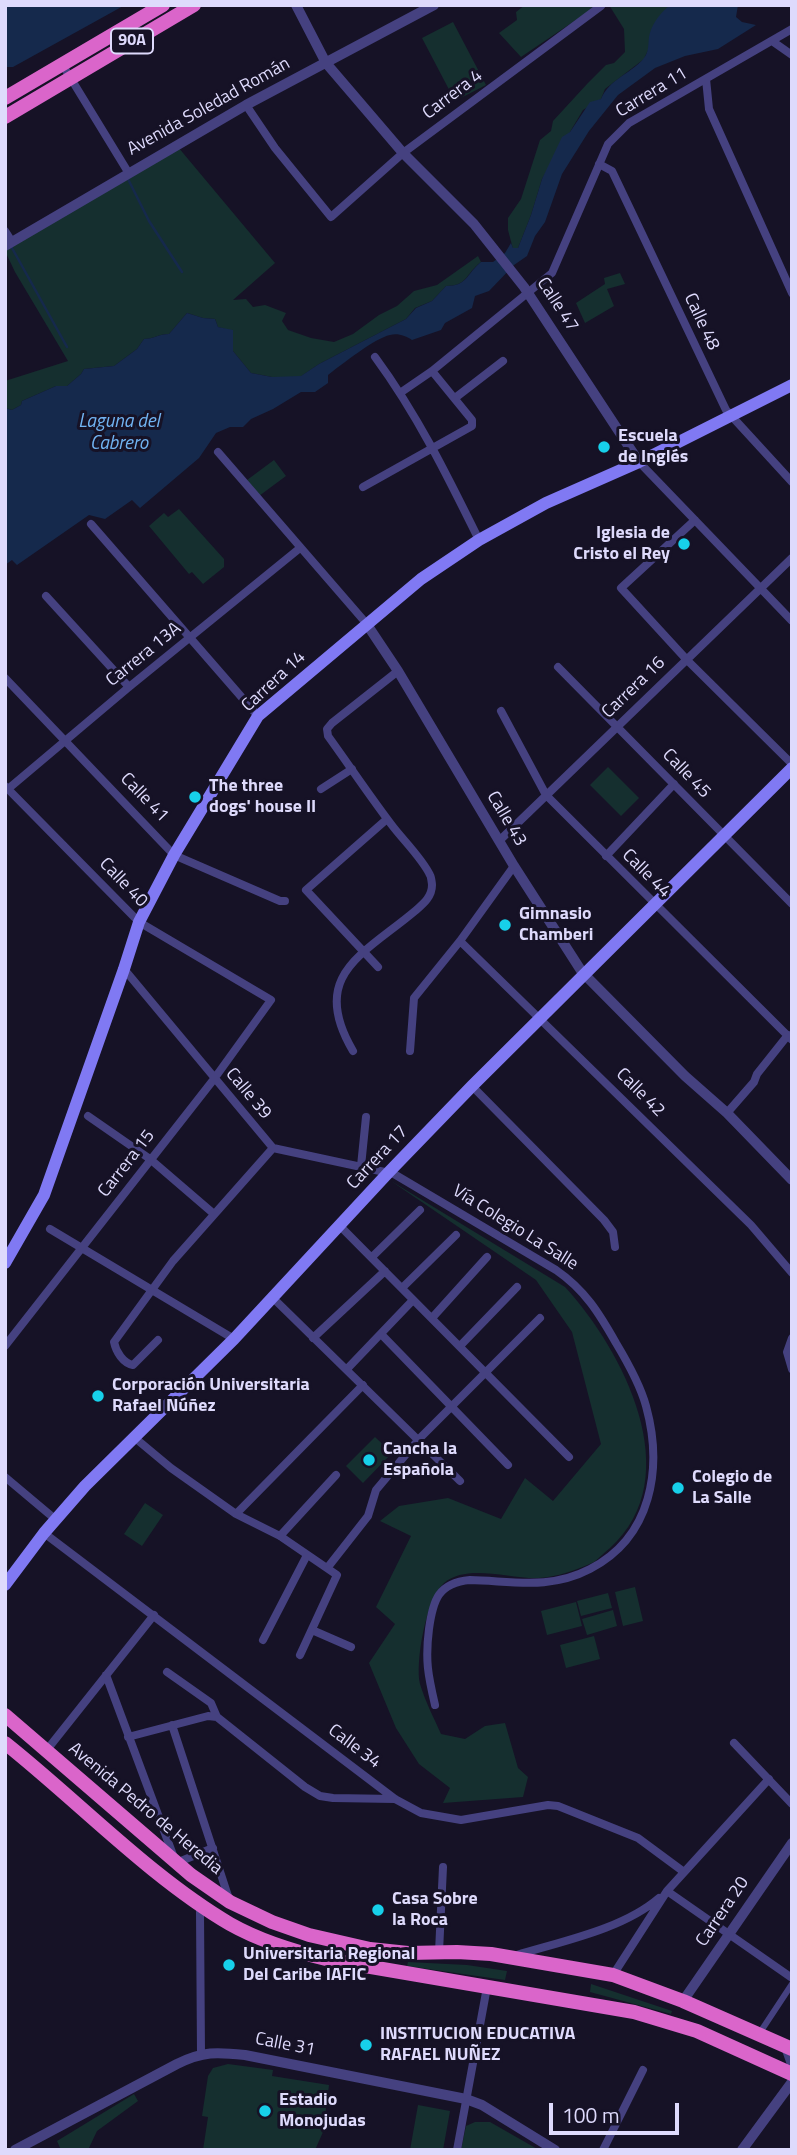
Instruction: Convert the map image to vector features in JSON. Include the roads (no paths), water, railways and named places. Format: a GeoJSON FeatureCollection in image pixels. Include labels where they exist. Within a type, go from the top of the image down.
{"type":"FeatureCollection","features":[{"type":"Feature","properties":{"kind":"highway","name":"90A"},"geometry":{"type":"LineString","coordinates":[[5,98],[163,5]]}},
{"type":"Feature","properties":{"kind":"highway","name":"90A"},"geometry":{"type":"LineString","coordinates":[[5,117],[194,5]]}},
{"type":"Feature","properties":{"kind":"highway","name":"Avenida Pedro de Heredia"},"geometry":{"type":"LineString","coordinates":[[5,1715],[176,1863],[230,1902],[272,1922],[331,1941],[389,1952],[477,1953],[613,1975],[683,2001],[789,2048]]}},
{"type":"Feature","properties":{"kind":"highway"},"geometry":{"type":"LineString","coordinates":[[5,1743],[160,1874],[202,1906],[243,1931],[307,1955],[622,2009],[668,2021],[724,2042],[792,2074]]}},
{"type":"Feature","properties":{"kind":"main road","name":"Carrera 14"},"geometry":{"type":"LineString","coordinates":[[5,1263],[44,1195],[139,922],[174,855],[258,716],[421,579],[479,540],[545,503],[639,462],[792,385]]}},
{"type":"Feature","properties":{"kind":"main road","name":"Carrera 17"},"geometry":{"type":"LineString","coordinates":[[5,1586],[55,1519],[85,1486],[234,1339],[388,1172],[472,1086],[655,906],[792,766]]}},
{"type":"Feature","properties":{"kind":"street","name":"Calle 47"},"geometry":{"type":"LineString","coordinates":[[296,5],[326,63],[403,153],[474,224],[526,290],[639,462],[792,621]]}},
{"type":"Feature","properties":{"kind":"street","name":"Avenida Soledad Román"},"geometry":{"type":"LineString","coordinates":[[9,244],[246,105],[434,5]]}},
{"type":"Feature","properties":{"kind":"street","name":"Carrera 4"},"geometry":{"type":"LineString","coordinates":[[246,105],[275,148],[331,217],[403,153],[601,6]]}},
{"type":"Feature","properties":{"kind":"street","name":"Carrera 11"},"geometry":{"type":"LineString","coordinates":[[400,393],[432,371],[526,290],[552,273],[608,144],[629,123],[792,29]]}},
{"type":"Feature","properties":{"kind":"street"},"geometry":{"type":"LineString","coordinates":[[772,41],[792,55]]}},
{"type":"Feature","properties":{"kind":"street"},"geometry":{"type":"LineString","coordinates":[[62,64],[128,172]]}},
{"type":"Feature","properties":{"kind":"street"},"geometry":{"type":"LineString","coordinates":[[706,79],[709,108],[792,293]]}},
{"type":"Feature","properties":{"kind":"street","name":"Calle 48"},"geometry":{"type":"LineString","coordinates":[[599,164],[612,171],[729,415],[792,482]]}},
{"type":"Feature","properties":{"kind":"street"},"geometry":{"type":"LineString","coordinates":[[5,231],[9,244]]}},
{"type":"Feature","properties":{"kind":"street"},"geometry":{"type":"LineString","coordinates":[[375,357],[432,446],[479,540]]}},
{"type":"Feature","properties":{"kind":"street"},"geometry":{"type":"LineString","coordinates":[[455,398],[503,361]]}},
{"type":"Feature","properties":{"kind":"street"},"geometry":{"type":"LineString","coordinates":[[363,487],[473,423],[432,371]]}},
{"type":"Feature","properties":{"kind":"street","name":"Calle 43"},"geometry":{"type":"LineString","coordinates":[[218,452],[366,623],[398,671],[514,866],[585,975],[792,1180]]}},
{"type":"Feature","properties":{"kind":"street"},"geometry":{"type":"LineString","coordinates":[[695,520],[621,588],[687,660],[792,766]]}},
{"type":"Feature","properties":{"kind":"street"},"geometry":{"type":"LineString","coordinates":[[91,524],[258,716]]}},
{"type":"Feature","properties":{"kind":"street","name":"Carrera 13A"},"geometry":{"type":"LineString","coordinates":[[7,788],[300,548]]}},
{"type":"Feature","properties":{"kind":"street","name":"Carrera 16"},"geometry":{"type":"LineString","coordinates":[[499,841],[792,558]]}},
{"type":"Feature","properties":{"kind":"street"},"geometry":{"type":"LineString","coordinates":[[46,596],[129,687]]}},
{"type":"Feature","properties":{"kind":"street","name":"Calle 45"},"geometry":{"type":"LineString","coordinates":[[558,667],[792,904]]}},
{"type":"Feature","properties":{"kind":"street"},"geometry":{"type":"LineString","coordinates":[[353,1051],[340,1029],[336,1008],[342,978],[349,965],[363,951],[429,897],[432,888],[430,876],[328,736],[327,729],[398,671]]}},
{"type":"Feature","properties":{"kind":"street","name":"Calle 41"},"geometry":{"type":"LineString","coordinates":[[5,678],[174,855],[285,901]]}},
{"type":"Feature","properties":{"kind":"street","name":"Calle 44"},"geometry":{"type":"LineString","coordinates":[[501,711],[546,795],[790,1038]]}},
{"type":"Feature","properties":{"kind":"street"},"geometry":{"type":"LineString","coordinates":[[321,789],[352,769]]}},
{"type":"Feature","properties":{"kind":"street"},"geometry":{"type":"LineString","coordinates":[[606,856],[674,784]]}},
{"type":"Feature","properties":{"kind":"street","name":"Calle 40"},"geometry":{"type":"LineString","coordinates":[[7,788],[139,922],[271,1000]]}},
{"type":"Feature","properties":{"kind":"street"},"geometry":{"type":"LineString","coordinates":[[379,967],[306,890],[387,819]]}},
{"type":"Feature","properties":{"kind":"street"},"geometry":{"type":"LineString","coordinates":[[410,1051],[414,998],[460,941],[514,866]]}},
{"type":"Feature","properties":{"kind":"street","name":"Calle 42"},"geometry":{"type":"LineString","coordinates":[[460,941],[542,1018],[751,1225],[792,1273]]}},
{"type":"Feature","properties":{"kind":"street","name":"Calle 39"},"geometry":{"type":"LineString","coordinates":[[124,969],[272,1148]]}},
{"type":"Feature","properties":{"kind":"street","name":"Carrera 15"},"geometry":{"type":"LineString","coordinates":[[6,1345],[214,1079],[271,1000]]}},
{"type":"Feature","properties":{"kind":"street"},"geometry":{"type":"LineString","coordinates":[[727,1113],[754,1082],[757,1074],[790,1038]]}},
{"type":"Feature","properties":{"kind":"street"},"geometry":{"type":"LineString","coordinates":[[472,1086],[604,1220],[613,1232],[615,1247]]}},
{"type":"Feature","properties":{"kind":"street"},"geometry":{"type":"LineString","coordinates":[[88,1116],[150,1159],[214,1214]]}},
{"type":"Feature","properties":{"kind":"street"},"geometry":{"type":"LineString","coordinates":[[361,1166],[366,1117]]}},
{"type":"Feature","properties":{"kind":"street"},"geometry":{"type":"LineString","coordinates":[[159,1340],[133,1365],[127,1364],[114,1342],[150,1289],[272,1148],[388,1172]]}},
{"type":"Feature","properties":{"kind":"street","name":"Vía Colegio La Salle"},"geometry":{"type":"LineString","coordinates":[[388,1172],[556,1270],[583,1291],[606,1325],[637,1382],[646,1406],[652,1446],[652,1470],[644,1511],[640,1522],[615,1554],[567,1579],[536,1585],[485,1580],[460,1581],[441,1591],[435,1598],[426,1656],[435,1705]]}},
{"type":"Feature","properties":{"kind":"street"},"geometry":{"type":"LineString","coordinates":[[372,1257],[420,1210]]}},
{"type":"Feature","properties":{"kind":"street"},"geometry":{"type":"LineString","coordinates":[[340,1225],[569,1457]]}},
{"type":"Feature","properties":{"kind":"street"},"geometry":{"type":"LineString","coordinates":[[50,1229],[234,1339]]}},
{"type":"Feature","properties":{"kind":"street"},"geometry":{"type":"LineString","coordinates":[[402,1288],[456,1235]]}},
{"type":"Feature","properties":{"kind":"street"},"geometry":{"type":"LineString","coordinates":[[432,1318],[487,1257]]}},
{"type":"Feature","properties":{"kind":"street"},"geometry":{"type":"LineString","coordinates":[[313,1338],[385,1271]]}},
{"type":"Feature","properties":{"kind":"street"},"geometry":{"type":"LineString","coordinates":[[460,1346],[517,1287]]}},
{"type":"Feature","properties":{"kind":"street"},"geometry":{"type":"LineString","coordinates":[[273,1298],[460,1481]]}},
{"type":"Feature","properties":{"kind":"street"},"geometry":{"type":"LineString","coordinates":[[347,1369],[413,1300]]}},
{"type":"Feature","properties":{"kind":"street"},"geometry":{"type":"LineString","coordinates":[[328,1567],[368,1516],[376,1490],[419,1439],[452,1409],[540,1318]]}},
{"type":"Feature","properties":{"kind":"street"},"geometry":{"type":"LineString","coordinates":[[381,1334],[508,1465]]}},
{"type":"Feature","properties":{"kind":"street"},"geometry":{"type":"LineString","coordinates":[[792,1338],[787,1352],[792,1369]]}},
{"type":"Feature","properties":{"kind":"street"},"geometry":{"type":"LineString","coordinates":[[236,1514],[363,1385]]}},
{"type":"Feature","properties":{"kind":"street"},"geometry":{"type":"LineString","coordinates":[[135,1438],[171,1468],[236,1514],[280,1536],[337,1575],[300,1655]]}},
{"type":"Feature","properties":{"kind":"street"},"geometry":{"type":"LineString","coordinates":[[280,1536],[336,1475]]}},
{"type":"Feature","properties":{"kind":"street"},"geometry":{"type":"LineString","coordinates":[[5,1477],[55,1519]]}},
{"type":"Feature","properties":{"kind":"street","name":"Calle 34"},"geometry":{"type":"LineString","coordinates":[[44,1533],[395,1798],[421,1813],[461,1819],[548,1805],[558,1806],[638,1838],[684,1872]]}},
{"type":"Feature","properties":{"kind":"street"},"geometry":{"type":"LineString","coordinates":[[263,1640],[307,1555]]}},
{"type":"Feature","properties":{"kind":"street"},"geometry":{"type":"LineString","coordinates":[[46,1751],[153,1615]]}},
{"type":"Feature","properties":{"kind":"street"},"geometry":{"type":"LineString","coordinates":[[312,1630],[351,1647]]}},
{"type":"Feature","properties":{"kind":"street"},"geometry":{"type":"LineString","coordinates":[[167,1672],[211,1703],[217,1717],[320,1796],[395,1798]]}},
{"type":"Feature","properties":{"kind":"street"},"geometry":{"type":"LineString","coordinates":[[106,1675],[176,1863],[213,1848]]}},
{"type":"Feature","properties":{"kind":"street"},"geometry":{"type":"LineString","coordinates":[[128,1737],[208,1716],[217,1717]]}},
{"type":"Feature","properties":{"kind":"street"},"geometry":{"type":"LineString","coordinates":[[172,1725],[230,1902]]}},
{"type":"Feature","properties":{"kind":"street"},"geometry":{"type":"LineString","coordinates":[[734,1743],[792,1804]]}},
{"type":"Feature","properties":{"kind":"street"},"geometry":{"type":"LineString","coordinates":[[510,1957],[615,1924],[640,1913],[667,1891],[769,1779]]}},
{"type":"Feature","properties":{"kind":"street","name":"Carrera 20"},"geometry":{"type":"LineString","coordinates":[[683,2001],[792,1843]]}},
{"type":"Feature","properties":{"kind":"street"},"geometry":{"type":"LineString","coordinates":[[439,1952],[443,1867]]}},
{"type":"Feature","properties":{"kind":"street"},"geometry":{"type":"LineString","coordinates":[[667,1891],[792,1978]]}},
{"type":"Feature","properties":{"kind":"street"},"geometry":{"type":"LineString","coordinates":[[613,1975],[667,1891]]}},
{"type":"Feature","properties":{"kind":"street"},"geometry":{"type":"LineString","coordinates":[[201,2054],[202,1906]]}},
{"type":"Feature","properties":{"kind":"street"},"geometry":{"type":"LineString","coordinates":[[759,2034],[792,1984]]}},
{"type":"Feature","properties":{"kind":"street"},"geometry":{"type":"LineString","coordinates":[[457,2150],[487,1987]]}},
{"type":"Feature","properties":{"kind":"street"},"geometry":{"type":"LineString","coordinates":[[789,2048],[792,2064]]}},
{"type":"Feature","properties":{"kind":"street","name":"Calle 31"},"geometry":{"type":"LineString","coordinates":[[15,2150],[201,2054],[245,2055],[466,2099],[482,2105],[555,2150]]}},
{"type":"Feature","properties":{"kind":"street"},"geometry":{"type":"LineString","coordinates":[[603,2150],[643,2070]]}},
{"type":"Feature","properties":{"kind":"street"},"geometry":{"type":"LineString","coordinates":[[742,2150],[792,2082]]}},
{"type":"Feature","properties":{"kind":"water"},"geometry":{"type":"Polygon","coordinates":[[[5,5],[125,5],[13,67],[5,67],[5,5]]]}},
{"type":"Feature","properties":{"kind":"water","name":"Laguna del Cabrero"},"geometry":{"type":"Polygon","coordinates":[[[670,5],[738,5],[736,17],[742,22],[756,25],[718,49],[685,56],[655,68],[618,95],[589,131],[562,174],[545,222],[535,236],[527,256],[514,265],[489,291],[475,296],[472,308],[445,323],[441,330],[412,340],[396,334],[376,341],[328,375],[328,383],[315,392],[301,392],[251,419],[243,427],[230,427],[216,433],[199,458],[140,508],[132,500],[105,519],[89,515],[17,565],[12,560],[5,565],[5,408],[12,410],[21,405],[22,401],[56,386],[67,386],[84,369],[114,366],[137,349],[144,339],[169,334],[187,313],[215,319],[218,327],[233,330],[233,351],[251,373],[272,377],[301,376],[406,319],[416,308],[432,301],[446,286],[463,282],[481,262],[493,262],[505,253],[511,243],[513,248],[518,248],[542,179],[562,137],[570,132],[590,102],[601,99],[609,86],[644,58],[652,28],[659,15],[670,5]]]}},
{"type":"Feature","properties":{"kind":"waterway"},"geometry":{"type":"LineString","coordinates":[[128,179],[149,221],[182,272]]}},
{"type":"Feature","properties":{"kind":"waterway"},"geometry":{"type":"LineString","coordinates":[[12,248],[67,347]]}},
{"type":"Feature","properties":{"kind":"place","name":"Escuela de Inglés"},"geometry":{"type":"Point","coordinates":[604,447]}},
{"type":"Feature","properties":{"kind":"place","name":"Iglesia de Cristo el Rey"},"geometry":{"type":"Point","coordinates":[684,544]}},
{"type":"Feature","properties":{"kind":"place","name":"The three dogs' house II"},"geometry":{"type":"Point","coordinates":[195,797]}},
{"type":"Feature","properties":{"kind":"place","name":"Gimnasio Chamberi"},"geometry":{"type":"Point","coordinates":[505,925]}},
{"type":"Feature","properties":{"kind":"place","name":"Corporación Universitaria Rafael Núñez"},"geometry":{"type":"Point","coordinates":[98,1396]}},
{"type":"Feature","properties":{"kind":"place","name":"Cancha la Española"},"geometry":{"type":"Point","coordinates":[369,1460]}},
{"type":"Feature","properties":{"kind":"place","name":"Colegio de La Salle"},"geometry":{"type":"Point","coordinates":[678,1488]}},
{"type":"Feature","properties":{"kind":"place","name":"Casa Sobre la Roca"},"geometry":{"type":"Point","coordinates":[378,1910]}},
{"type":"Feature","properties":{"kind":"place","name":"Universitaria Regional Del Caribe IAFIC"},"geometry":{"type":"Point","coordinates":[229,1965]}},
{"type":"Feature","properties":{"kind":"place","name":"INSTITUCION EDUCATIVA RAFAEL NUÑEZ"},"geometry":{"type":"Point","coordinates":[366,2045]}},
{"type":"Feature","properties":{"kind":"place","name":"Estadio Monojudas"},"geometry":{"type":"Point","coordinates":[265,2111]}}]}
